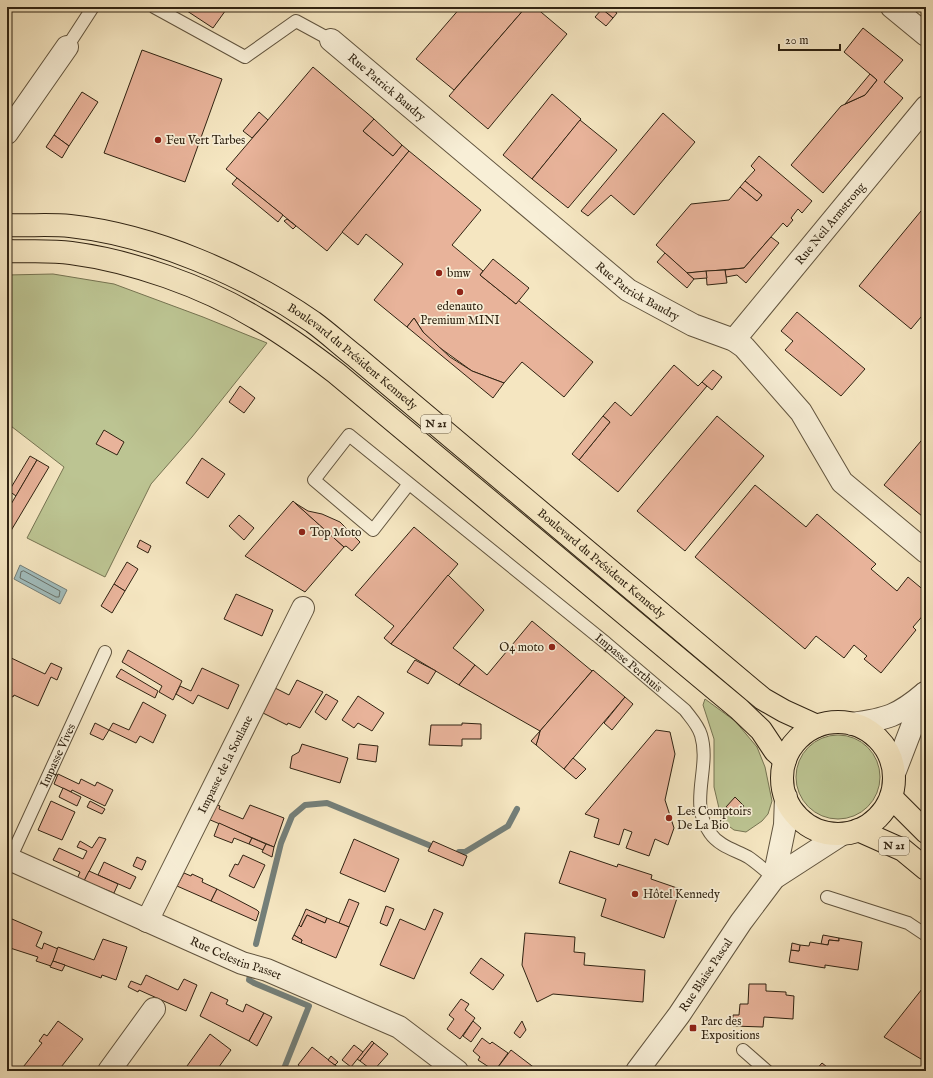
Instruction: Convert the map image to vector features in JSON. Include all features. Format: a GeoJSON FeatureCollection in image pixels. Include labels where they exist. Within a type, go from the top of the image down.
{"type":"FeatureCollection","features":[{"type":"Feature","properties":{"kind":"main road","name":"Boulevard du Président Kennedy"},"geometry":{"type":"LineString","coordinates":[[7,225],[70,226],[113,234],[155,246],[210,264],[264,293],[313,322],[368,366],[762,699],[816,726]]}},
{"type":"Feature","properties":{"kind":"main road","name":"Boulevard du Président Kennedy"},"geometry":{"type":"LineString","coordinates":[[7,251],[70,253],[111,261],[156,273],[210,294],[255,316],[290,339],[336,373],[739,709],[761,730],[775,751],[785,760]]}},
{"type":"Feature","properties":{"kind":"main road"},"geometry":{"type":"LineString","coordinates":[[834,722],[852,724],[869,731],[887,750],[895,771],[891,797],[883,811],[872,822],[850,832],[825,832],[809,826],[795,814],[786,797],[782,779],[785,760],[792,746],[802,734],[816,726],[834,722]]}},
{"type":"Feature","properties":{"kind":"main road","name":"N 21"},"geometry":{"type":"LineString","coordinates":[[891,797],[926,832]]}},
{"type":"Feature","properties":{"kind":"main road","name":"N 21"},"geometry":{"type":"LineString","coordinates":[[850,832],[903,850],[926,869]]}},
{"type":"Feature","properties":{"kind":"street"},"geometry":{"type":"LineString","coordinates":[[892,7],[926,34]]}},
{"type":"Feature","properties":{"kind":"street","name":"Rue Patrick Baudry"},"geometry":{"type":"LineString","coordinates":[[331,40],[628,290],[693,325],[734,340],[744,347],[801,412],[842,482],[926,552]]}},
{"type":"Feature","properties":{"kind":"street"},"geometry":{"type":"LineString","coordinates":[[7,134],[67,47]]}},
{"type":"Feature","properties":{"kind":"street","name":"Rue Neil Armstrong"},"geometry":{"type":"LineString","coordinates":[[734,340],[926,107]]}},
{"type":"Feature","properties":{"kind":"street","name":"Impasse de la Soulane"},"geometry":{"type":"LineString","coordinates":[[147,921],[303,608]]}},
{"type":"Feature","properties":{"kind":"street"},"geometry":{"type":"LineString","coordinates":[[852,724],[889,718],[925,693]]}},
{"type":"Feature","properties":{"kind":"street"},"geometry":{"type":"LineString","coordinates":[[895,771],[925,693]]}},
{"type":"Feature","properties":{"kind":"street","name":"Rue Blaise Pascal"},"geometry":{"type":"LineString","coordinates":[[774,878],[785,825],[786,797]]}},
{"type":"Feature","properties":{"kind":"street","name":"Rue Blaise Pascal"},"geometry":{"type":"LineString","coordinates":[[637,1071],[679,1015],[741,922],[774,878],[850,832]]}},
{"type":"Feature","properties":{"kind":"street","name":"Rue Celestin Passet"},"geometry":{"type":"LineString","coordinates":[[9,858],[242,963],[267,970],[399,1027],[457,1071]]}},
{"type":"Feature","properties":{"kind":"street"},"geometry":{"type":"LineString","coordinates":[[109,1071],[154,1010]]}},
{"type":"Feature","properties":{"kind":"lane"},"geometry":{"type":"LineString","coordinates":[[67,47],[93,7]]}},
{"type":"Feature","properties":{"kind":"lane"},"geometry":{"type":"LineString","coordinates":[[154,7],[245,57],[296,21],[331,40]]}},
{"type":"Feature","properties":{"kind":"lane","name":"Impasse Perthuis"},"geometry":{"type":"LineString","coordinates":[[408,485],[373,530],[314,480],[349,435],[408,485],[600,638],[685,710],[694,721],[701,735],[703,748],[699,806],[701,816],[709,832],[714,838],[730,849],[749,858],[774,878]]}},
{"type":"Feature","properties":{"kind":"lane","name":"Impasse Vives"},"geometry":{"type":"LineString","coordinates":[[9,858],[105,652]]}},
{"type":"Feature","properties":{"kind":"lane"},"geometry":{"type":"LineString","coordinates":[[827,897],[908,923],[926,935]]}},
{"type":"Feature","properties":{"kind":"lane"},"geometry":{"type":"LineString","coordinates":[[743,1050],[767,1071]]}},
{"type":"Feature","properties":{"kind":"green space"},"geometry":{"type":"Polygon","coordinates":[[[53,274],[114,284],[203,317],[267,343],[192,437],[151,484],[105,577],[27,538],[64,467],[7,423],[7,275],[53,274]]]}},
{"type":"Feature","properties":{"kind":"green space"},"geometry":{"type":"Polygon","coordinates":[[[705,699],[735,721],[757,747],[765,767],[772,801],[768,814],[762,821],[746,832],[734,830],[722,821],[714,787],[714,739],[703,705],[705,699]]]}},
{"type":"Feature","properties":{"kind":"green space"},"geometry":{"type":"Polygon","coordinates":[[[838,735],[854,738],[868,747],[877,761],[880,777],[877,793],[868,807],[854,816],[838,819],[822,816],[808,807],[799,793],[796,777],[799,761],[808,747],[822,738],[838,735]]]}},
{"type":"Feature","properties":{"kind":"water"},"geometry":{"type":"Polygon","coordinates":[[[20,565],[67,590],[60,604],[14,579],[20,565]]]}},
{"type":"Feature","properties":{"kind":"building"},"geometry":{"type":"Polygon","coordinates":[[[181,7],[228,7],[213,28],[181,7]]]}},
{"type":"Feature","properties":{"kind":"building"},"geometry":{"type":"Polygon","coordinates":[[[461,7],[526,7],[454,90],[416,59],[461,7]]]}},
{"type":"Feature","properties":{"kind":"building"},"geometry":{"type":"Polygon","coordinates":[[[526,7],[535,7],[567,34],[488,129],[449,96],[526,7]]]}},
{"type":"Feature","properties":{"kind":"building"},"geometry":{"type":"Polygon","coordinates":[[[603,7],[609,7],[617,13],[613,18],[602,9],[603,7]]]}},
{"type":"Feature","properties":{"kind":"building"},"geometry":{"type":"Polygon","coordinates":[[[602,9],[613,18],[606,26],[595,17],[602,9]]]}},
{"type":"Feature","properties":{"kind":"building"},"geometry":{"type":"Polygon","coordinates":[[[863,28],[903,60],[884,82],[903,98],[823,193],[791,165],[841,106],[865,95],[877,80],[844,52],[863,28]]]}},
{"type":"Feature","properties":{"kind":"building"},"geometry":{"type":"Polygon","coordinates":[[[142,50],[222,79],[185,182],[104,153],[142,50]]]}},
{"type":"Feature","properties":{"kind":"building"},"geometry":{"type":"Polygon","coordinates":[[[313,67],[374,119],[363,131],[393,156],[402,145],[409,151],[327,251],[226,169],[313,67]]]}},
{"type":"Feature","properties":{"kind":"building"},"geometry":{"type":"Polygon","coordinates":[[[870,74],[877,80],[865,95],[845,104],[870,74]]]}},
{"type":"Feature","properties":{"kind":"building"},"geometry":{"type":"Polygon","coordinates":[[[82,92],[98,102],[69,146],[54,135],[82,92]]]}},
{"type":"Feature","properties":{"kind":"building"},"geometry":{"type":"Polygon","coordinates":[[[552,94],[581,119],[532,179],[503,155],[552,94]]]}},
{"type":"Feature","properties":{"kind":"building"},"geometry":{"type":"Polygon","coordinates":[[[259,112],[268,120],[252,138],[243,131],[259,112]]]}},
{"type":"Feature","properties":{"kind":"building"},"geometry":{"type":"Polygon","coordinates":[[[663,113],[695,142],[634,215],[611,195],[588,216],[581,211],[663,113]]]}},
{"type":"Feature","properties":{"kind":"building"},"geometry":{"type":"Polygon","coordinates":[[[374,119],[402,145],[393,156],[363,131],[374,119]]]}},
{"type":"Feature","properties":{"kind":"building"},"geometry":{"type":"Polygon","coordinates":[[[580,120],[617,150],[568,208],[532,179],[580,120]]]}},
{"type":"Feature","properties":{"kind":"building"},"geometry":{"type":"Polygon","coordinates":[[[54,135],[69,146],[62,158],[46,147],[54,135]]]}},
{"type":"Feature","properties":{"kind":"building","name":"bmw"},"geometry":{"type":"Polygon","coordinates":[[[409,151],[481,210],[452,245],[483,271],[480,275],[516,304],[518,300],[593,362],[564,397],[522,362],[504,383],[472,371],[436,345],[423,332],[414,318],[407,327],[374,300],[403,264],[366,234],[358,245],[342,232],[409,151]]]}},
{"type":"Feature","properties":{"kind":"building"},"geometry":{"type":"Polygon","coordinates":[[[759,156],[812,201],[802,213],[798,209],[791,218],[793,220],[787,227],[783,223],[744,268],[687,273],[656,245],[691,204],[729,200],[740,187],[757,201],[762,195],[745,181],[755,170],[751,166],[759,156]]]}},
{"type":"Feature","properties":{"kind":"building"},"geometry":{"type":"Polygon","coordinates":[[[237,178],[283,215],[278,222],[232,184],[237,178]]]}},
{"type":"Feature","properties":{"kind":"building"},"geometry":{"type":"Polygon","coordinates":[[[745,181],[762,195],[757,201],[740,187],[745,181]]]}},
{"type":"Feature","properties":{"kind":"building"},"geometry":{"type":"Polygon","coordinates":[[[921,211],[926,215],[926,311],[911,329],[859,286],[921,211]]]}},
{"type":"Feature","properties":{"kind":"building"},"geometry":{"type":"Polygon","coordinates":[[[287,219],[296,226],[293,229],[284,221],[287,219]]]}},
{"type":"Feature","properties":{"kind":"building"},"geometry":{"type":"Polygon","coordinates":[[[771,237],[779,243],[746,283],[737,275],[726,277],[725,270],[744,268],[771,237]]]}},
{"type":"Feature","properties":{"kind":"building"},"geometry":{"type":"Polygon","coordinates":[[[665,253],[694,279],[687,288],[657,262],[665,253]]]}},
{"type":"Feature","properties":{"kind":"building"},"geometry":{"type":"Polygon","coordinates":[[[493,259],[529,288],[516,304],[480,275],[493,259]]]}},
{"type":"Feature","properties":{"kind":"building"},"geometry":{"type":"Polygon","coordinates":[[[725,270],[727,283],[707,285],[706,271],[725,270]]]}},
{"type":"Feature","properties":{"kind":"building"},"geometry":{"type":"Polygon","coordinates":[[[706,271],[707,278],[694,279],[687,273],[706,271]]]}},
{"type":"Feature","properties":{"kind":"building"},"geometry":{"type":"Polygon","coordinates":[[[797,312],[865,369],[841,396],[785,350],[793,341],[781,331],[797,312]]]}},
{"type":"Feature","properties":{"kind":"building"},"geometry":{"type":"Polygon","coordinates":[[[414,318],[423,332],[450,357],[472,371],[504,383],[493,398],[407,327],[414,318]]]}},
{"type":"Feature","properties":{"kind":"building"},"geometry":{"type":"Polygon","coordinates":[[[674,365],[698,386],[702,382],[707,386],[618,492],[579,460],[610,422],[603,416],[615,402],[631,416],[674,365]]]}},
{"type":"Feature","properties":{"kind":"building"},"geometry":{"type":"Polygon","coordinates":[[[713,370],[722,377],[712,390],[702,382],[713,370]]]}},
{"type":"Feature","properties":{"kind":"building"},"geometry":{"type":"Polygon","coordinates":[[[240,386],[255,398],[244,413],[229,402],[240,386]]]}},
{"type":"Feature","properties":{"kind":"building"},"geometry":{"type":"Polygon","coordinates":[[[603,416],[610,422],[579,460],[572,454],[603,416]]]}},
{"type":"Feature","properties":{"kind":"building"},"geometry":{"type":"Polygon","coordinates":[[[717,416],[764,456],[685,551],[637,511],[717,416]]]}},
{"type":"Feature","properties":{"kind":"building"},"geometry":{"type":"Polygon","coordinates":[[[104,430],[124,442],[117,455],[96,444],[104,430]]]}},
{"type":"Feature","properties":{"kind":"building"},"geometry":{"type":"Polygon","coordinates":[[[926,435],[926,511],[922,516],[884,485],[926,435]]]}},
{"type":"Feature","properties":{"kind":"building"},"geometry":{"type":"Polygon","coordinates":[[[30,456],[37,460],[16,496],[9,491],[30,456]]]}},
{"type":"Feature","properties":{"kind":"building"},"geometry":{"type":"Polygon","coordinates":[[[202,458],[225,474],[208,498],[186,483],[202,458]]]}},
{"type":"Feature","properties":{"kind":"building"},"geometry":{"type":"Polygon","coordinates":[[[37,460],[49,467],[9,534],[7,532],[7,511],[37,460]]]}},
{"type":"Feature","properties":{"kind":"building"},"geometry":{"type":"Polygon","coordinates":[[[755,485],[806,527],[817,514],[876,564],[871,569],[897,591],[908,577],[926,592],[926,612],[913,627],[916,630],[881,673],[864,659],[867,656],[854,645],[844,658],[816,636],[805,649],[695,557],[755,485]]]}},
{"type":"Feature","properties":{"kind":"building"},"geometry":{"type":"Polygon","coordinates":[[[293,501],[344,547],[305,592],[245,556],[293,501]]]}},
{"type":"Feature","properties":{"kind":"building"},"geometry":{"type":"Polygon","coordinates":[[[295,503],[308,511],[322,514],[340,522],[360,542],[352,551],[346,546],[344,547],[295,503]]]}},
{"type":"Feature","properties":{"kind":"building"},"geometry":{"type":"Polygon","coordinates":[[[239,515],[254,528],[244,540],[229,526],[239,515]]]}},
{"type":"Feature","properties":{"kind":"building"},"geometry":{"type":"Polygon","coordinates":[[[414,527],[458,564],[391,644],[384,638],[394,626],[355,595],[414,527]]]}},
{"type":"Feature","properties":{"kind":"building"},"geometry":{"type":"Polygon","coordinates":[[[140,540],[151,546],[148,553],[137,547],[140,540]]]}},
{"type":"Feature","properties":{"kind":"building"},"geometry":{"type":"Polygon","coordinates":[[[127,562],[138,569],[125,591],[114,584],[127,562]]]}},
{"type":"Feature","properties":{"kind":"building"},"geometry":{"type":"Polygon","coordinates":[[[448,575],[484,610],[453,648],[475,665],[459,685],[391,644],[448,575]]]}},
{"type":"Feature","properties":{"kind":"building"},"geometry":{"type":"Polygon","coordinates":[[[114,584],[125,591],[112,613],[101,606],[114,584]]]}},
{"type":"Feature","properties":{"kind":"building"},"geometry":{"type":"Polygon","coordinates":[[[236,594],[273,610],[262,636],[224,619],[236,594]]]}},
{"type":"Feature","properties":{"kind":"building"},"geometry":{"type":"Polygon","coordinates":[[[532,621],[592,671],[540,731],[459,685],[475,665],[487,675],[532,621]]]}},
{"type":"Feature","properties":{"kind":"building"},"geometry":{"type":"Polygon","coordinates":[[[128,650],[182,681],[173,700],[159,692],[162,686],[122,662],[128,650]]]}},
{"type":"Feature","properties":{"kind":"building"},"geometry":{"type":"Polygon","coordinates":[[[7,656],[45,674],[51,663],[62,668],[57,680],[51,677],[38,706],[14,695],[13,697],[7,694],[7,656]]]}},
{"type":"Feature","properties":{"kind":"building"},"geometry":{"type":"Polygon","coordinates":[[[415,660],[436,671],[428,684],[407,672],[415,660]]]}},
{"type":"Feature","properties":{"kind":"building"},"geometry":{"type":"Polygon","coordinates":[[[202,668],[239,685],[228,709],[198,695],[193,704],[176,694],[180,686],[191,691],[202,668]]]}},
{"type":"Feature","properties":{"kind":"building"},"geometry":{"type":"Polygon","coordinates":[[[121,669],[158,691],[155,698],[116,677],[121,669]]]}},
{"type":"Feature","properties":{"kind":"building"},"geometry":{"type":"Polygon","coordinates":[[[593,670],[625,697],[564,769],[536,745],[540,731],[593,670]]]}},
{"type":"Feature","properties":{"kind":"building"},"geometry":{"type":"Polygon","coordinates":[[[297,680],[323,692],[300,728],[288,723],[287,725],[263,713],[275,688],[289,695],[297,680]]]}},
{"type":"Feature","properties":{"kind":"building"},"geometry":{"type":"Polygon","coordinates":[[[326,694],[338,701],[326,720],[315,712],[326,694]]]}},
{"type":"Feature","properties":{"kind":"building"},"geometry":{"type":"Polygon","coordinates":[[[358,696],[384,713],[372,731],[358,723],[354,728],[342,720],[358,696]]]}},
{"type":"Feature","properties":{"kind":"building"},"geometry":{"type":"Polygon","coordinates":[[[625,697],[633,704],[612,730],[604,723],[625,697]]]}},
{"type":"Feature","properties":{"kind":"building"},"geometry":{"type":"Polygon","coordinates":[[[143,702],[166,715],[153,743],[140,736],[136,743],[109,730],[113,723],[129,730],[143,702]]]}},
{"type":"Feature","properties":{"kind":"building"},"geometry":{"type":"Polygon","coordinates":[[[95,723],[109,730],[103,740],[90,734],[95,723]]]}},
{"type":"Feature","properties":{"kind":"building"},"geometry":{"type":"Polygon","coordinates":[[[462,723],[481,724],[481,739],[462,739],[462,746],[429,745],[431,725],[462,725],[462,723]]]}},
{"type":"Feature","properties":{"kind":"building"},"geometry":{"type":"Polygon","coordinates":[[[656,730],[670,732],[675,754],[665,800],[674,828],[668,845],[655,839],[649,856],[626,848],[632,832],[624,829],[619,845],[594,837],[599,819],[585,814],[656,730]]]}},
{"type":"Feature","properties":{"kind":"building"},"geometry":{"type":"Polygon","coordinates":[[[540,731],[538,739],[536,745],[531,741],[540,731]]]}},
{"type":"Feature","properties":{"kind":"building"},"geometry":{"type":"Polygon","coordinates":[[[302,744],[348,758],[340,783],[290,768],[292,756],[299,752],[302,744]]]}},
{"type":"Feature","properties":{"kind":"building"},"geometry":{"type":"Polygon","coordinates":[[[359,744],[378,746],[376,762],[357,759],[359,744]]]}},
{"type":"Feature","properties":{"kind":"building"},"geometry":{"type":"Polygon","coordinates":[[[573,758],[586,769],[576,779],[564,769],[573,758]]]}},
{"type":"Feature","properties":{"kind":"building"},"geometry":{"type":"Polygon","coordinates":[[[58,774],[79,784],[81,779],[95,786],[97,782],[113,790],[105,806],[72,790],[71,792],[54,784],[58,774]]]}},
{"type":"Feature","properties":{"kind":"building"},"geometry":{"type":"Polygon","coordinates":[[[63,788],[81,797],[77,806],[59,797],[63,788]]]}},
{"type":"Feature","properties":{"kind":"building"},"geometry":{"type":"Polygon","coordinates":[[[735,797],[744,806],[736,815],[726,807],[735,797]]]}},
{"type":"Feature","properties":{"kind":"building"},"geometry":{"type":"Polygon","coordinates":[[[51,801],[75,812],[62,840],[38,830],[51,801]]]}},
{"type":"Feature","properties":{"kind":"building"},"geometry":{"type":"Polygon","coordinates":[[[90,801],[105,809],[102,814],[87,807],[90,801]]]}},
{"type":"Feature","properties":{"kind":"building"},"geometry":{"type":"Polygon","coordinates":[[[215,804],[220,806],[219,809],[243,819],[250,805],[284,818],[274,847],[208,819],[215,804]]]}},
{"type":"Feature","properties":{"kind":"building"},"geometry":{"type":"Polygon","coordinates":[[[219,823],[252,838],[249,844],[234,838],[232,843],[214,836],[219,823]]]}},
{"type":"Feature","properties":{"kind":"building"},"geometry":{"type":"Polygon","coordinates":[[[99,837],[106,839],[83,883],[76,881],[80,872],[53,860],[59,848],[83,859],[87,851],[77,847],[80,841],[92,848],[99,837]]]}},
{"type":"Feature","properties":{"kind":"building"},"geometry":{"type":"Polygon","coordinates":[[[252,838],[266,844],[263,850],[249,844],[252,838]]]}},
{"type":"Feature","properties":{"kind":"building"},"geometry":{"type":"Polygon","coordinates":[[[354,839],[399,859],[385,892],[340,873],[354,839]]]}},
{"type":"Feature","properties":{"kind":"building"},"geometry":{"type":"Polygon","coordinates":[[[433,841],[467,856],[463,866],[428,851],[433,841]]]}},
{"type":"Feature","properties":{"kind":"building"},"geometry":{"type":"Polygon","coordinates":[[[266,844],[274,847],[272,857],[262,852],[266,844]]]}},
{"type":"Feature","properties":{"kind":"building","name":"Hôtel Kennedy"},"geometry":{"type":"Polygon","coordinates":[[[570,851],[617,867],[618,864],[652,875],[651,879],[680,889],[664,938],[601,916],[606,899],[559,883],[570,851]]]}},
{"type":"Feature","properties":{"kind":"building"},"geometry":{"type":"Polygon","coordinates":[[[243,855],[265,865],[254,888],[229,876],[235,864],[238,865],[243,855]]]}},
{"type":"Feature","properties":{"kind":"building"},"geometry":{"type":"Polygon","coordinates":[[[137,857],[146,861],[142,870],[133,866],[137,857]]]}},
{"type":"Feature","properties":{"kind":"building"},"geometry":{"type":"Polygon","coordinates":[[[104,862],[136,877],[130,889],[98,875],[104,862]]]}},
{"type":"Feature","properties":{"kind":"building"},"geometry":{"type":"Polygon","coordinates":[[[89,871],[118,884],[114,893],[84,881],[89,871]]]}},
{"type":"Feature","properties":{"kind":"building"},"geometry":{"type":"Polygon","coordinates":[[[184,873],[191,876],[192,874],[203,879],[202,882],[217,889],[211,901],[177,886],[184,873]]]}},
{"type":"Feature","properties":{"kind":"building"},"geometry":{"type":"Polygon","coordinates":[[[217,889],[257,910],[259,912],[256,921],[211,901],[217,889]]]}},
{"type":"Feature","properties":{"kind":"building"},"geometry":{"type":"Polygon","coordinates":[[[349,899],[359,903],[349,927],[339,923],[349,899]]]}},
{"type":"Feature","properties":{"kind":"building"},"geometry":{"type":"Polygon","coordinates":[[[386,906],[394,909],[387,926],[380,923],[386,906]]]}},
{"type":"Feature","properties":{"kind":"building"},"geometry":{"type":"Polygon","coordinates":[[[306,909],[327,918],[325,923],[307,915],[301,927],[299,925],[306,909]]]}},
{"type":"Feature","properties":{"kind":"building"},"geometry":{"type":"Polygon","coordinates":[[[434,909],[443,913],[414,979],[380,965],[400,919],[425,930],[434,909]]]}},
{"type":"Feature","properties":{"kind":"building"},"geometry":{"type":"Polygon","coordinates":[[[307,915],[325,923],[327,918],[349,927],[336,958],[301,943],[302,940],[294,935],[299,925],[301,927],[307,915]]]}},
{"type":"Feature","properties":{"kind":"building"},"geometry":{"type":"Polygon","coordinates":[[[12,919],[42,932],[36,946],[42,949],[44,943],[58,949],[51,966],[36,961],[38,957],[7,947],[7,931],[12,919]]]}},
{"type":"Feature","properties":{"kind":"building"},"geometry":{"type":"Polygon","coordinates":[[[525,933],[575,937],[574,952],[585,953],[584,965],[645,970],[643,1002],[553,994],[537,1002],[522,965],[525,933]]]}},
{"type":"Feature","properties":{"kind":"building"},"geometry":{"type":"Polygon","coordinates":[[[294,935],[302,940],[301,943],[292,939],[294,935]]]}},
{"type":"Feature","properties":{"kind":"building"},"geometry":{"type":"Polygon","coordinates":[[[823,935],[839,938],[839,941],[829,940],[828,945],[821,944],[823,935]]]}},
{"type":"Feature","properties":{"kind":"building"},"geometry":{"type":"Polygon","coordinates":[[[839,938],[862,942],[858,970],[825,965],[825,968],[789,962],[791,950],[799,951],[800,945],[809,946],[810,942],[828,945],[829,940],[839,941],[839,938]]]}},
{"type":"Feature","properties":{"kind":"building"},"geometry":{"type":"Polygon","coordinates":[[[103,939],[127,947],[116,980],[102,975],[101,978],[53,961],[58,947],[94,960],[103,939]]]}},
{"type":"Feature","properties":{"kind":"building"},"geometry":{"type":"Polygon","coordinates":[[[792,943],[800,945],[799,951],[791,950],[792,943]]]}},
{"type":"Feature","properties":{"kind":"building"},"geometry":{"type":"Polygon","coordinates":[[[481,958],[504,975],[493,990],[470,973],[481,958]]]}},
{"type":"Feature","properties":{"kind":"building"},"geometry":{"type":"Polygon","coordinates":[[[53,961],[65,965],[62,971],[50,967],[53,961]]]}},
{"type":"Feature","properties":{"kind":"building"},"geometry":{"type":"Polygon","coordinates":[[[146,975],[178,990],[184,979],[197,985],[186,1011],[139,990],[138,992],[128,987],[131,981],[141,985],[146,975]]]}},
{"type":"Feature","properties":{"kind":"building"},"geometry":{"type":"Polygon","coordinates":[[[749,984],[766,984],[766,991],[786,992],[786,995],[794,996],[793,1019],[764,1017],[763,1027],[733,1026],[733,1015],[739,1015],[740,1004],[748,1004],[749,984]]]}},
{"type":"Feature","properties":{"kind":"building"},"geometry":{"type":"Polygon","coordinates":[[[926,984],[926,1062],[884,1037],[926,984]]]}},
{"type":"Feature","properties":{"kind":"building"},"geometry":{"type":"Polygon","coordinates":[[[211,992],[228,1000],[226,1004],[243,1012],[246,1004],[264,1013],[249,1041],[200,1016],[211,992]]]}},
{"type":"Feature","properties":{"kind":"building"},"geometry":{"type":"Polygon","coordinates":[[[461,999],[469,1004],[465,1010],[475,1018],[460,1039],[447,1029],[454,1019],[449,1015],[461,999]]]}},
{"type":"Feature","properties":{"kind":"building"},"geometry":{"type":"Polygon","coordinates":[[[264,1013],[272,1017],[257,1046],[249,1041],[264,1013]]]}},
{"type":"Feature","properties":{"kind":"building"},"geometry":{"type":"Polygon","coordinates":[[[58,1021],[83,1039],[58,1071],[20,1071],[42,1043],[39,1041],[44,1034],[47,1036],[58,1021]]]}},
{"type":"Feature","properties":{"kind":"building"},"geometry":{"type":"Polygon","coordinates":[[[473,1021],[481,1028],[471,1042],[463,1036],[473,1021]]]}},
{"type":"Feature","properties":{"kind":"building"},"geometry":{"type":"Polygon","coordinates":[[[522,1021],[526,1030],[520,1038],[514,1033],[522,1021]]]}},
{"type":"Feature","properties":{"kind":"building"},"geometry":{"type":"Polygon","coordinates":[[[210,1034],[231,1050],[216,1071],[193,1071],[187,1066],[210,1034]]]}},
{"type":"Feature","properties":{"kind":"building"},"geometry":{"type":"Polygon","coordinates":[[[482,1038],[490,1044],[492,1042],[508,1053],[495,1071],[478,1060],[480,1057],[473,1051],[482,1038]]]}},
{"type":"Feature","properties":{"kind":"building"},"geometry":{"type":"Polygon","coordinates":[[[372,1041],[374,1043],[360,1061],[357,1059],[372,1041]]]}},
{"type":"Feature","properties":{"kind":"building"},"geometry":{"type":"Polygon","coordinates":[[[374,1043],[388,1054],[373,1071],[360,1061],[374,1043]]]}},
{"type":"Feature","properties":{"kind":"building"},"geometry":{"type":"Polygon","coordinates":[[[354,1045],[363,1052],[351,1067],[342,1060],[354,1045]]]}},
{"type":"Feature","properties":{"kind":"building"},"geometry":{"type":"Polygon","coordinates":[[[312,1047],[343,1071],[306,1071],[298,1065],[312,1047]]]}},
{"type":"Feature","properties":{"kind":"building"},"geometry":{"type":"Polygon","coordinates":[[[511,1050],[536,1069],[534,1071],[495,1071],[511,1050]]]}},
{"type":"Feature","properties":{"kind":"building"},"geometry":{"type":"Polygon","coordinates":[[[331,1056],[338,1062],[335,1065],[328,1060],[331,1056]]]}},
{"type":"Feature","properties":{"kind":"building"},"geometry":{"type":"Polygon","coordinates":[[[822,1063],[832,1071],[815,1071],[822,1063]]]}},
{"type":"Feature","properties":{"kind":"waterway"},"geometry":{"type":"LineString","coordinates":[[256,944],[281,843],[292,816],[305,805],[327,803],[431,846]]}},
{"type":"Feature","properties":{"kind":"waterway"},"geometry":{"type":"LineString","coordinates":[[459,852],[465,852],[508,826],[517,809]]}},
{"type":"Feature","properties":{"kind":"waterway"},"geometry":{"type":"LineString","coordinates":[[250,975],[249,980],[254,983],[309,1006],[283,1071]]}},
{"type":"Feature","properties":{"kind":"place","name":"Feu Vert Tarbes"},"geometry":{"type":"Point","coordinates":[158,140]}},
{"type":"Feature","properties":{"kind":"place","name":"bmw"},"geometry":{"type":"Point","coordinates":[439,273]}},
{"type":"Feature","properties":{"kind":"place","name":"edenauto Premium MINI"},"geometry":{"type":"Point","coordinates":[460,292]}},
{"type":"Feature","properties":{"kind":"place","name":"Top Moto"},"geometry":{"type":"Point","coordinates":[302,532]}},
{"type":"Feature","properties":{"kind":"place","name":"O4 moto"},"geometry":{"type":"Point","coordinates":[552,647]}},
{"type":"Feature","properties":{"kind":"place","name":"Les Comptoirs De La Bio"},"geometry":{"type":"Point","coordinates":[669,818]}},
{"type":"Feature","properties":{"kind":"place","name":"Hôtel Kennedy"},"geometry":{"type":"Point","coordinates":[635,894]}},
{"type":"Feature","properties":{"kind":"place","name":"Parc des Expositions"},"geometry":{"type":"Point","coordinates":[693,1028]}}]}
